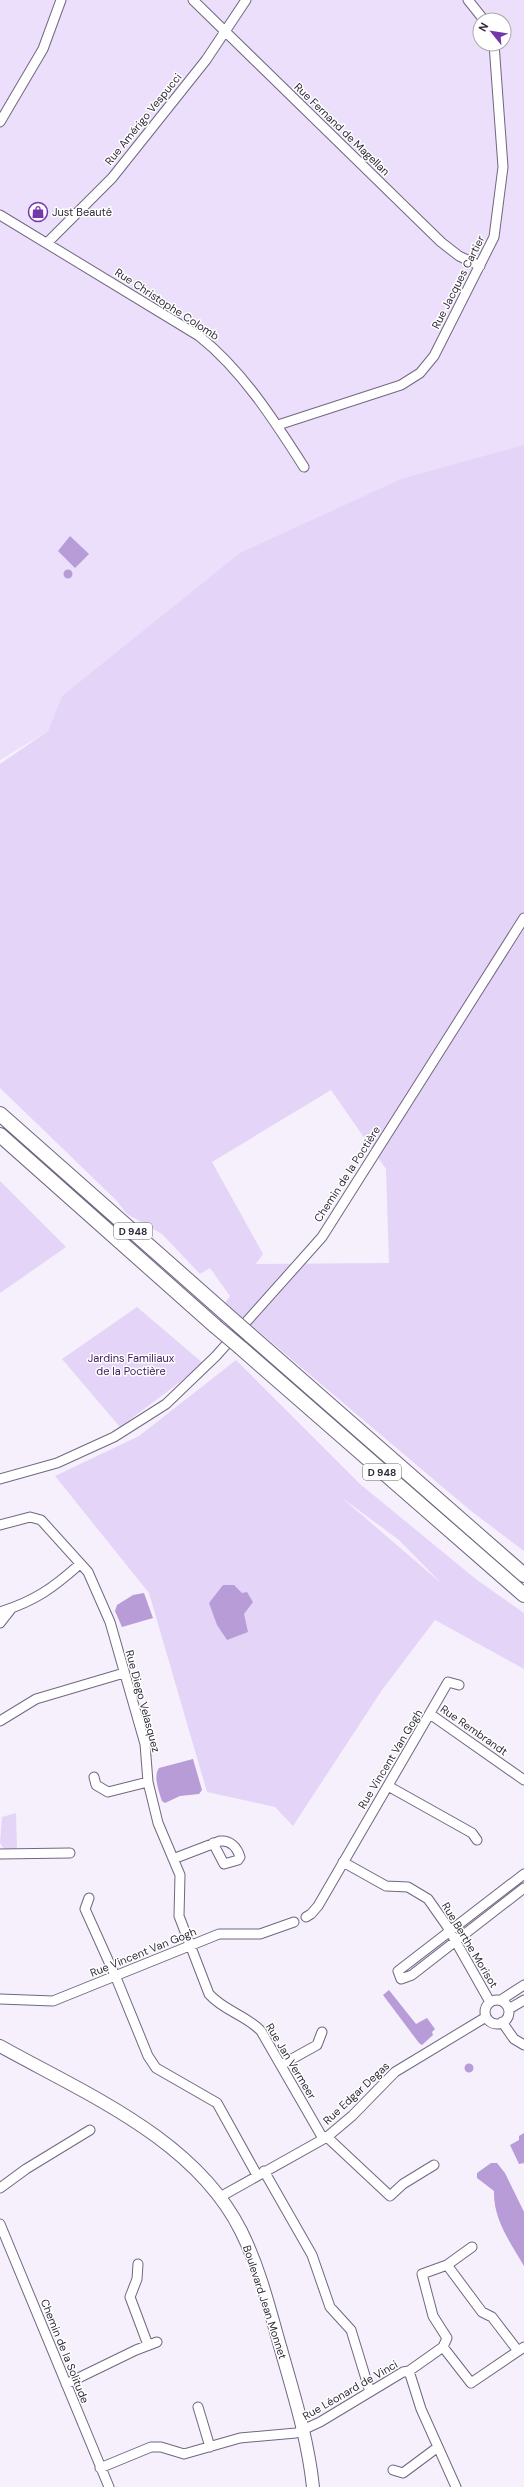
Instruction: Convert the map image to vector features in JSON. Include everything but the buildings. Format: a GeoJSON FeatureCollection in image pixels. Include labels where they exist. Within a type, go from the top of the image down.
{"type":"FeatureCollection","features":[{"type":"Feature","properties":{"kind":"highway","name":"D 948"},"geometry":{"type":"LineString","coordinates":[[0,1114],[524,1575]]}},
{"type":"Feature","properties":{"kind":"highway","name":"D 948"},"geometry":{"type":"LineString","coordinates":[[0,1135],[524,1595]]}},
{"type":"Feature","properties":{"kind":"main road","name":"Boulevard Jean Monnet"},"geometry":{"type":"LineString","coordinates":[[0,2046],[152,2133],[192,2164],[220,2197],[241,2230],[253,2256],[303,2431],[313,2487]]}},
{"type":"Feature","properties":{"kind":"street"},"geometry":{"type":"LineString","coordinates":[[0,122],[43,49],[61,0]]}},
{"type":"Feature","properties":{"kind":"street","name":"Rue Fernand de Magellan"},"geometry":{"type":"LineString","coordinates":[[192,0],[226,31],[441,242],[459,256],[480,266]]}},
{"type":"Feature","properties":{"kind":"street","name":"Rue Amérigo Vespucci"},"geometry":{"type":"LineString","coordinates":[[47,243],[112,178],[206,60],[246,0]]}},
{"type":"Feature","properties":{"kind":"street"},"geometry":{"type":"LineString","coordinates":[[468,0],[478,12]]}},
{"type":"Feature","properties":{"kind":"street","name":"Rue Jacques Cartier"},"geometry":{"type":"LineString","coordinates":[[278,425],[401,385],[420,373],[434,356],[494,237],[503,167],[495,52]]}},
{"type":"Feature","properties":{"kind":"street","name":"Rue Christophe Colomb"},"geometry":{"type":"LineString","coordinates":[[0,215],[199,336],[216,350],[278,425],[304,467]]}},
{"type":"Feature","properties":{"kind":"street","name":"Chemin de la Poctière"},"geometry":{"type":"LineString","coordinates":[[0,1479],[40,1469],[84,1452],[153,1413],[200,1372],[322,1237],[524,918]]}},
{"type":"Feature","properties":{"kind":"street","name":"Rue Diego Velasquez"},"geometry":{"type":"LineString","coordinates":[[0,1525],[30,1517],[36,1517],[80,1564],[91,1578],[110,1622],[144,1744],[148,1782],[158,1822],[181,1883],[179,1916],[190,1946]]}},
{"type":"Feature","properties":{"kind":"street"},"geometry":{"type":"LineString","coordinates":[[0,1612],[32,1601],[54,1588],[80,1564]]}},
{"type":"Feature","properties":{"kind":"street"},"geometry":{"type":"LineString","coordinates":[[0,1623],[11,1609]]}},
{"type":"Feature","properties":{"kind":"street"},"geometry":{"type":"LineString","coordinates":[[0,1721],[36,1699],[124,1673]]}},
{"type":"Feature","properties":{"kind":"street","name":"Rue Vincent Van Gogh"},"geometry":{"type":"LineString","coordinates":[[306,1917],[318,1906],[448,1682],[460,1685]]}},
{"type":"Feature","properties":{"kind":"street","name":"Rue Rembrandt"},"geometry":{"type":"LineString","coordinates":[[430,1714],[524,1780]]}},
{"type":"Feature","properties":{"kind":"street"},"geometry":{"type":"LineString","coordinates":[[94,1777],[96,1785],[108,1792],[148,1782]]}},
{"type":"Feature","properties":{"kind":"street"},"geometry":{"type":"LineString","coordinates":[[388,1786],[472,1833],[477,1840]]}},
{"type":"Feature","properties":{"kind":"street"},"geometry":{"type":"LineString","coordinates":[[173,1859],[213,1843]]}},
{"type":"Feature","properties":{"kind":"street"},"geometry":{"type":"LineString","coordinates":[[0,1854],[70,1853]]}},
{"type":"Feature","properties":{"kind":"street","name":"Rue Berthe Morisot"},"geometry":{"type":"LineString","coordinates":[[343,1862],[386,1886],[408,1887],[428,1899],[490,2002]]}},
{"type":"Feature","properties":{"kind":"street"},"geometry":{"type":"LineString","coordinates":[[524,1874],[448,1930],[398,1971],[401,1979],[412,1975],[446,1947],[455,1943],[524,1888]]}},
{"type":"Feature","properties":{"kind":"street"},"geometry":{"type":"LineString","coordinates":[[89,1898],[85,1909],[148,2056],[156,2068],[216,2103],[312,2255],[330,2307],[351,2330],[370,2392]]}},
{"type":"Feature","properties":{"kind":"street","name":"Rue Vincent Van Gogh"},"geometry":{"type":"LineString","coordinates":[[0,1999],[53,2001],[219,1934],[260,1934],[294,1922]]}},
{"type":"Feature","properties":{"kind":"street","name":"Rue Jan Vermeer"},"geometry":{"type":"LineString","coordinates":[[190,1946],[209,1994],[218,2004],[254,2023],[261,2031],[320,2135],[327,2137],[390,2196],[403,2184],[434,2165]]}},
{"type":"Feature","properties":{"kind":"street"},"geometry":{"type":"LineString","coordinates":[[501,2000],[509,2009],[508,2017],[502,2022],[491,2022],[486,2017],[486,2009],[490,2002],[501,2000],[524,1985]]}},
{"type":"Feature","properties":{"kind":"street"},"geometry":{"type":"LineString","coordinates":[[509,2009],[524,2000]]}},
{"type":"Feature","properties":{"kind":"street","name":"Rue Edgar Degas"},"geometry":{"type":"LineString","coordinates":[[220,2197],[327,2137],[352,2116],[395,2072],[486,2017]]}},
{"type":"Feature","properties":{"kind":"street"},"geometry":{"type":"LineString","coordinates":[[502,2022],[514,2039],[524,2045]]}},
{"type":"Feature","properties":{"kind":"street"},"geometry":{"type":"LineString","coordinates":[[281,2065],[317,2045],[322,2032]]}},
{"type":"Feature","properties":{"kind":"street"},"geometry":{"type":"LineString","coordinates":[[0,2188],[26,2169],[90,2130]]}},
{"type":"Feature","properties":{"kind":"street","name":"Chemin de la Solitude"},"geometry":{"type":"LineString","coordinates":[[0,2224],[109,2487]]}},
{"type":"Feature","properties":{"kind":"street"},"geometry":{"type":"LineString","coordinates":[[447,2265],[482,2312],[492,2317],[521,2349],[471,2383],[443,2347],[447,2338],[434,2316],[422,2274],[447,2265],[472,2247]]}},
{"type":"Feature","properties":{"kind":"street"},"geometry":{"type":"LineString","coordinates":[[66,2384],[153,2344],[130,2297],[137,2279],[138,2264]]}},
{"type":"Feature","properties":{"kind":"street","name":"Rue Léonard de Vinci"},"geometry":{"type":"LineString","coordinates":[[303,2431],[409,2371],[443,2347]]}},
{"type":"Feature","properties":{"kind":"street"},"geometry":{"type":"LineString","coordinates":[[409,2371],[421,2409],[456,2487]]}},
{"type":"Feature","properties":{"kind":"street"},"geometry":{"type":"LineString","coordinates":[[198,2407],[210,2447]]}},
{"type":"Feature","properties":{"kind":"street"},"geometry":{"type":"LineString","coordinates":[[100,2468],[151,2447],[161,2447],[184,2454],[240,2438],[296,2433],[303,2431]]}},
{"type":"Feature","properties":{"kind":"street"},"geometry":{"type":"LineString","coordinates":[[393,2470],[403,2473],[438,2447]]}},
{"type":"Feature","properties":{"kind":"shaded area"},"geometry":{"type":"Polygon","coordinates":[[[0,0],[524,0],[524,451],[62,696],[48,731],[0,760],[0,0]]]}},
{"type":"Feature","properties":{"kind":"shaded area"},"geometry":{"type":"Polygon","coordinates":[[[70,536],[89,554],[75,568],[58,551],[70,536]]]}},
{"type":"Feature","properties":{"kind":"shaded area"},"geometry":{"type":"Polygon","coordinates":[[[68,569],[73,574],[68,579],[63,574],[68,569]]]}},
{"type":"Feature","properties":{"kind":"shaded area"},"geometry":{"type":"Polygon","coordinates":[[[223,1585],[234,1585],[242,1593],[247,1592],[253,1602],[244,1614],[248,1632],[227,1640],[217,1625],[209,1603],[223,1585]]]}},
{"type":"Feature","properties":{"kind":"shaded area"},"geometry":{"type":"Polygon","coordinates":[[[144,1593],[153,1618],[122,1627],[115,1611],[117,1605],[133,1595],[144,1593]]]}},
{"type":"Feature","properties":{"kind":"shaded area"},"geometry":{"type":"Polygon","coordinates":[[[193,1759],[202,1790],[199,1794],[180,1796],[165,1803],[162,1801],[157,1780],[157,1771],[159,1768],[193,1759]]]}},
{"type":"Feature","properties":{"kind":"shaded area"},"geometry":{"type":"Polygon","coordinates":[[[389,1990],[416,2024],[427,2018],[435,2029],[432,2032],[433,2035],[422,2045],[383,1995],[389,1990]]]}},
{"type":"Feature","properties":{"kind":"shaded area"},"geometry":{"type":"Polygon","coordinates":[[[467,2064],[471,2064],[473,2068],[471,2072],[467,2072],[465,2070],[465,2066],[467,2064]]]}},
{"type":"Feature","properties":{"kind":"shaded area"},"geometry":{"type":"Polygon","coordinates":[[[524,2133],[524,2163],[519,2164],[510,2145],[519,2140],[519,2136],[524,2133]]]}},
{"type":"Feature","properties":{"kind":"shaded area"},"geometry":{"type":"Polygon","coordinates":[[[491,2163],[497,2163],[505,2173],[524,2212],[524,2266],[499,2221],[494,2201],[494,2191],[477,2178],[477,2173],[491,2163]]]}},
{"type":"Feature","properties":{"kind":"green space"},"geometry":{"type":"Polygon","coordinates":[[[524,445],[524,1551],[471,1511],[225,1303],[230,1296],[210,1268],[200,1274],[162,1234],[127,1214],[116,1200],[0,1088],[0,764],[48,731],[62,696],[240,553],[401,479],[524,445]],[[331,1090],[212,1162],[263,1254],[256,1264],[389,1263],[386,1169],[331,1090]]]}},
{"type":"Feature","properties":{"kind":"green space"},"geometry":{"type":"Polygon","coordinates":[[[0,1181],[66,1247],[0,1293],[0,1181]]]}},
{"type":"Feature","properties":{"kind":"green space","name":"Jardins Familiaux de la Poctière"},"geometry":{"type":"Polygon","coordinates":[[[137,1307],[204,1364],[120,1427],[62,1359],[137,1307]]]}},
{"type":"Feature","properties":{"kind":"green space"},"geometry":{"type":"Polygon","coordinates":[[[236,1360],[360,1484],[477,1580],[524,1613],[524,1669],[435,1620],[382,1690],[293,1826],[275,1807],[207,1792],[149,1593],[55,1476],[139,1436],[236,1360]],[[341,1497],[441,1583],[399,1540],[341,1497]]]}},
{"type":"Feature","properties":{"kind":"green space"},"geometry":{"type":"Polygon","coordinates":[[[16,1813],[17,1849],[4,1849],[0,1843],[2,1817],[16,1813]]]}},
{"type":"Feature","properties":{"kind":"green space"},"geometry":{"type":"Polygon","coordinates":[[[524,1878],[524,1886],[457,1933],[456,1932],[524,1878]]]}},
{"type":"Feature","properties":{"kind":"green space"},"geometry":{"type":"Polygon","coordinates":[[[447,1938],[447,1942],[413,1969],[409,1968],[447,1938]]]}},
{"type":"Feature","properties":{"kind":"place","name":"Just Beauté"},"geometry":{"type":"Point","coordinates":[38,212]}}]}
